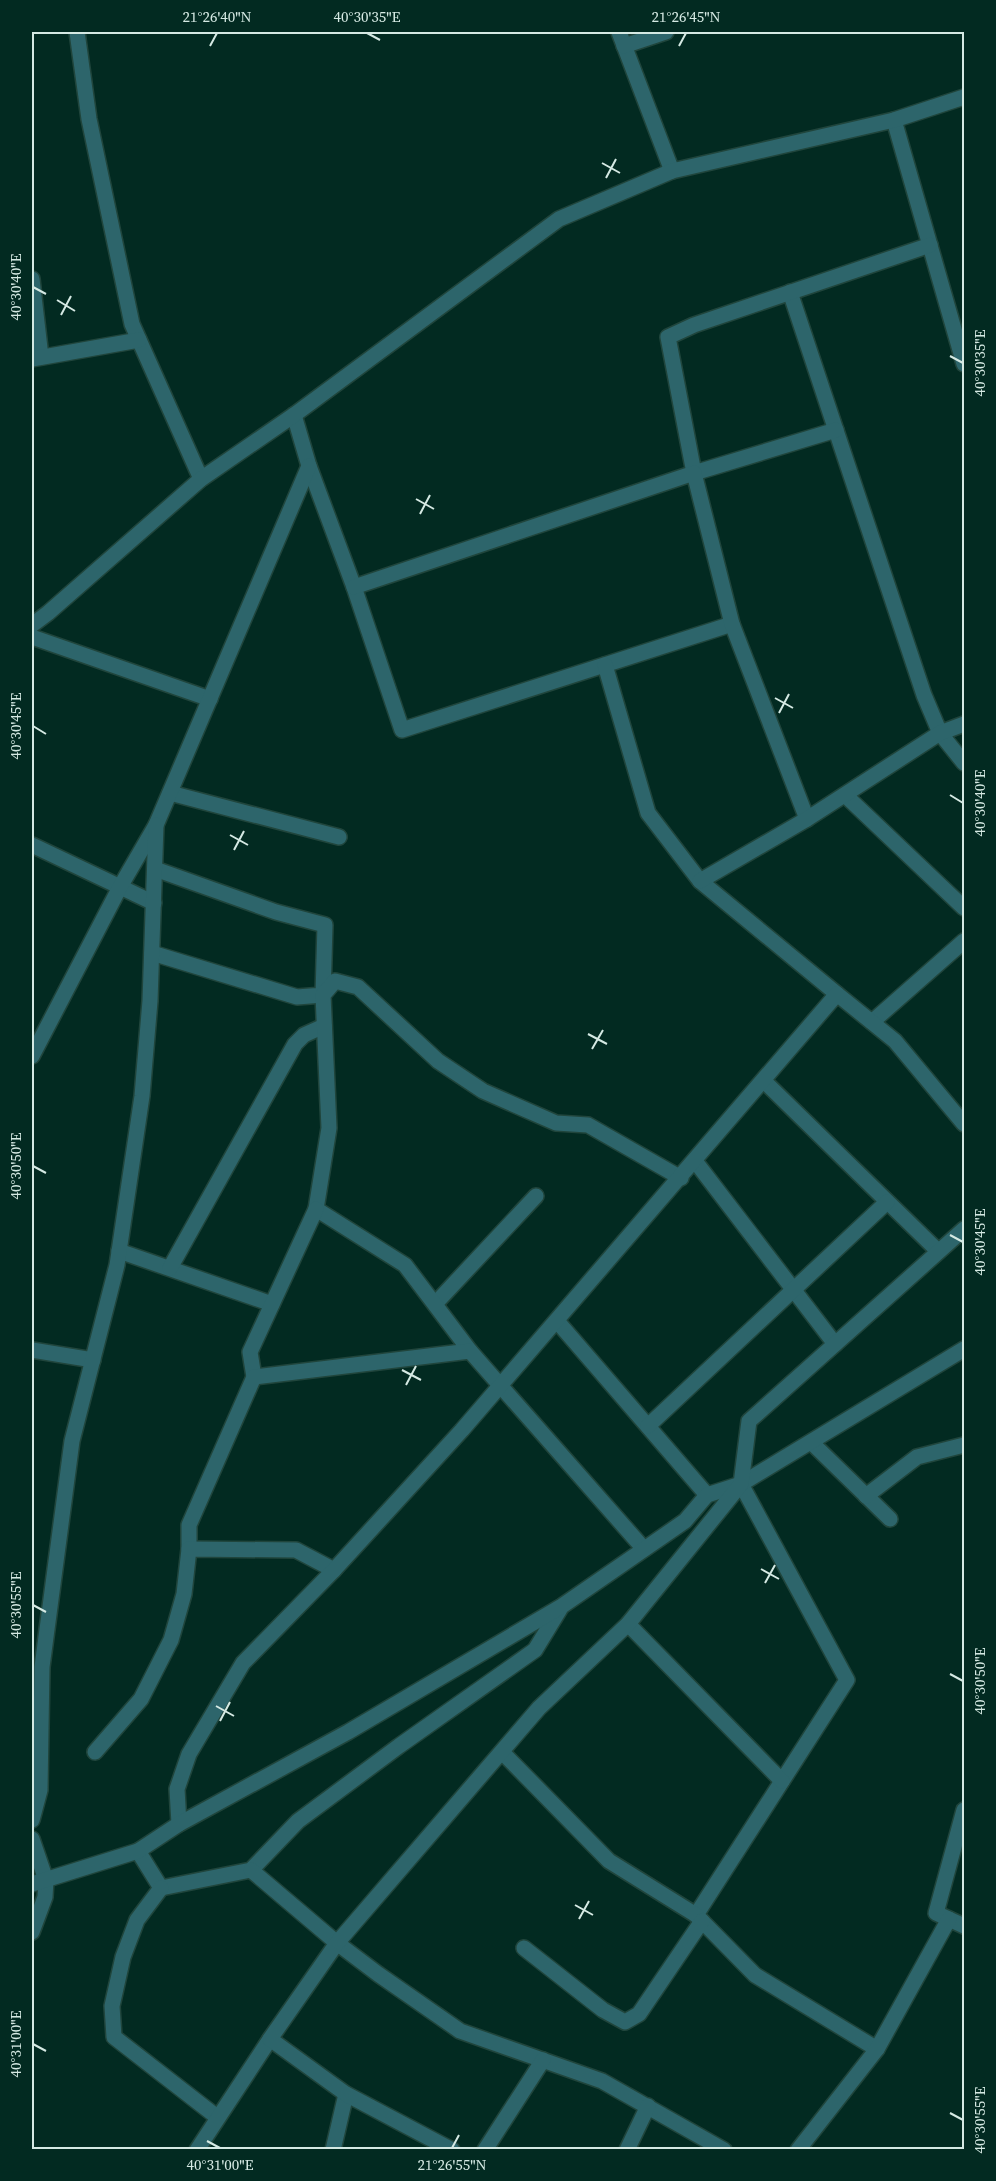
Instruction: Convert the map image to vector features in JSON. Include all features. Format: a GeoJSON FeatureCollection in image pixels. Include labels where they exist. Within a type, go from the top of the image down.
{"type":"FeatureCollection","features":[{"type":"Feature","properties":{"kind":"street"},"geometry":{"type":"LineString","coordinates":[[77,32],[89,119],[132,324],[201,479]]}},
{"type":"Feature","properties":{"kind":"street"},"geometry":{"type":"LineString","coordinates":[[666,32],[621,39],[672,171]]}},
{"type":"Feature","properties":{"kind":"street"},"geometry":{"type":"LineString","coordinates":[[32,625],[201,479],[294,415],[559,219],[672,171],[894,120],[964,97]]}},
{"type":"Feature","properties":{"kind":"street"},"geometry":{"type":"LineString","coordinates":[[894,120],[964,364]]}},
{"type":"Feature","properties":{"kind":"street"},"geometry":{"type":"LineString","coordinates":[[807,819],[732,624],[694,473],[668,337],[694,324],[930,245]]}},
{"type":"Feature","properties":{"kind":"street"},"geometry":{"type":"LineString","coordinates":[[32,279],[36,358],[139,340]]}},
{"type":"Feature","properties":{"kind":"street"},"geometry":{"type":"LineString","coordinates":[[790,292],[924,695],[940,733],[964,763]]}},
{"type":"Feature","properties":{"kind":"street"},"geometry":{"type":"LineString","coordinates":[[294,415],[309,466],[354,587],[402,730],[732,624]]}},
{"type":"Feature","properties":{"kind":"street"},"geometry":{"type":"LineString","coordinates":[[354,587],[694,473],[836,430]]}},
{"type":"Feature","properties":{"kind":"street"},"geometry":{"type":"LineString","coordinates":[[32,1056],[120,887],[156,825],[309,466]]}},
{"type":"Feature","properties":{"kind":"street"},"geometry":{"type":"LineString","coordinates":[[32,637],[210,699]]}},
{"type":"Feature","properties":{"kind":"street"},"geometry":{"type":"LineString","coordinates":[[605,665],[648,813],[700,881],[895,1041],[964,1124]]}},
{"type":"Feature","properties":{"kind":"street"},"geometry":{"type":"LineString","coordinates":[[700,881],[807,819],[940,733],[964,723]]}},
{"type":"Feature","properties":{"kind":"street"},"geometry":{"type":"LineString","coordinates":[[170,794],[339,837]]}},
{"type":"Feature","properties":{"kind":"street"},"geometry":{"type":"LineString","coordinates":[[845,795],[964,908]]}},
{"type":"Feature","properties":{"kind":"street"},"geometry":{"type":"LineString","coordinates":[[32,1820],[40,1790],[42,1667],[72,1441],[119,1251],[142,1096],[150,1000],[156,825]]}},
{"type":"Feature","properties":{"kind":"street"},"geometry":{"type":"LineString","coordinates":[[32,844],[154,903]]}},
{"type":"Feature","properties":{"kind":"street"},"geometry":{"type":"LineString","coordinates":[[94,1752],[141,1699],[171,1640],[184,1594],[189,1525],[254,1377],[250,1352],[316,1209],[329,1128],[323,995],[325,925],[276,912],[155,869]]}},
{"type":"Feature","properties":{"kind":"street"},"geometry":{"type":"LineString","coordinates":[[872,1022],[964,941]]}},
{"type":"Feature","properties":{"kind":"street"},"geometry":{"type":"LineString","coordinates":[[152,953],[297,997],[323,995],[335,981],[358,987],[438,1061],[483,1091],[556,1123],[588,1125],[681,1178]]}},
{"type":"Feature","properties":{"kind":"street"},"geometry":{"type":"LineString","coordinates":[[179,1824],[177,1789],[189,1755],[243,1663],[334,1570],[501,1385],[837,994]]}},
{"type":"Feature","properties":{"kind":"street"},"geometry":{"type":"LineString","coordinates":[[170,1268],[296,1044],[304,1035],[324,1026]]}},
{"type":"Feature","properties":{"kind":"street"},"geometry":{"type":"LineString","coordinates":[[764,1081],[938,1251]]}},
{"type":"Feature","properties":{"kind":"street"},"geometry":{"type":"LineString","coordinates":[[695,1161],[835,1344]]}},
{"type":"Feature","properties":{"kind":"street"},"geometry":{"type":"LineString","coordinates":[[435,1304],[536,1196]]}},
{"type":"Feature","properties":{"kind":"street"},"geometry":{"type":"LineString","coordinates":[[648,1426],[887,1202]]}},
{"type":"Feature","properties":{"kind":"street"},"geometry":{"type":"LineString","coordinates":[[316,1209],[405,1264],[470,1351],[644,1549]]}},
{"type":"Feature","properties":{"kind":"street"},"geometry":{"type":"LineString","coordinates":[[196,2150],[337,1944],[539,1708],[628,1624],[741,1484],[749,1421],[964,1229]]}},
{"type":"Feature","properties":{"kind":"street"},"geometry":{"type":"LineString","coordinates":[[119,1251],[272,1304]]}},
{"type":"Feature","properties":{"kind":"street"},"geometry":{"type":"LineString","coordinates":[[557,1321],[707,1495]]}},
{"type":"Feature","properties":{"kind":"street"},"geometry":{"type":"LineString","coordinates":[[39,1882],[138,1851],[179,1824],[348,1732],[562,1606],[685,1521],[707,1495],[741,1484],[964,1348]]}},
{"type":"Feature","properties":{"kind":"street"},"geometry":{"type":"LineString","coordinates":[[32,1350],[93,1360]]}},
{"type":"Feature","properties":{"kind":"street"},"geometry":{"type":"LineString","coordinates":[[254,1377],[470,1351]]}},
{"type":"Feature","properties":{"kind":"street"},"geometry":{"type":"LineString","coordinates":[[811,1442],[890,1519]]}},
{"type":"Feature","properties":{"kind":"street"},"geometry":{"type":"LineString","coordinates":[[866,1496],[917,1457],[964,1445]]}},
{"type":"Feature","properties":{"kind":"street"},"geometry":{"type":"LineString","coordinates":[[524,1948],[603,2010],[626,2022],[639,2014],[847,1680],[741,1484]]}},
{"type":"Feature","properties":{"kind":"street"},"geometry":{"type":"LineString","coordinates":[[189,1549],[296,1550],[334,1570]]}},
{"type":"Feature","properties":{"kind":"street"},"geometry":{"type":"LineString","coordinates":[[217,2117],[114,2037],[112,2006],[123,1957],[137,1920],[161,1888],[251,1870],[298,1821],[535,1650],[562,1606]]}},
{"type":"Feature","properties":{"kind":"street"},"geometry":{"type":"LineString","coordinates":[[628,1624],[782,1781]]}},
{"type":"Feature","properties":{"kind":"street"},"geometry":{"type":"LineString","coordinates":[[502,1752],[609,1861],[699,1918],[755,1975],[877,2049]]}},
{"type":"Feature","properties":{"kind":"street"},"geometry":{"type":"LineString","coordinates":[[964,1810],[936,1913],[964,1926]]}},
{"type":"Feature","properties":{"kind":"street"},"geometry":{"type":"LineString","coordinates":[[32,1839],[39,1882],[45,1897],[32,1932]]}},
{"type":"Feature","properties":{"kind":"street"},"geometry":{"type":"LineString","coordinates":[[138,1851],[161,1888]]}},
{"type":"Feature","properties":{"kind":"street"},"geometry":{"type":"LineString","coordinates":[[251,1870],[337,1944],[460,2031],[602,2080],[724,2150]]}},
{"type":"Feature","properties":{"kind":"street"},"geometry":{"type":"LineString","coordinates":[[798,2150],[877,2049],[949,1919]]}},
{"type":"Feature","properties":{"kind":"street"},"geometry":{"type":"LineString","coordinates":[[270,2039],[346,2094],[452,2150]]}},
{"type":"Feature","properties":{"kind":"street"},"geometry":{"type":"LineString","coordinates":[[485,2150],[543,2060]]}},
{"type":"Feature","properties":{"kind":"street"},"geometry":{"type":"LineString","coordinates":[[333,2150],[346,2094]]}},
{"type":"Feature","properties":{"kind":"street"},"geometry":{"type":"LineString","coordinates":[[627,2150],[648,2106]]}}]}
